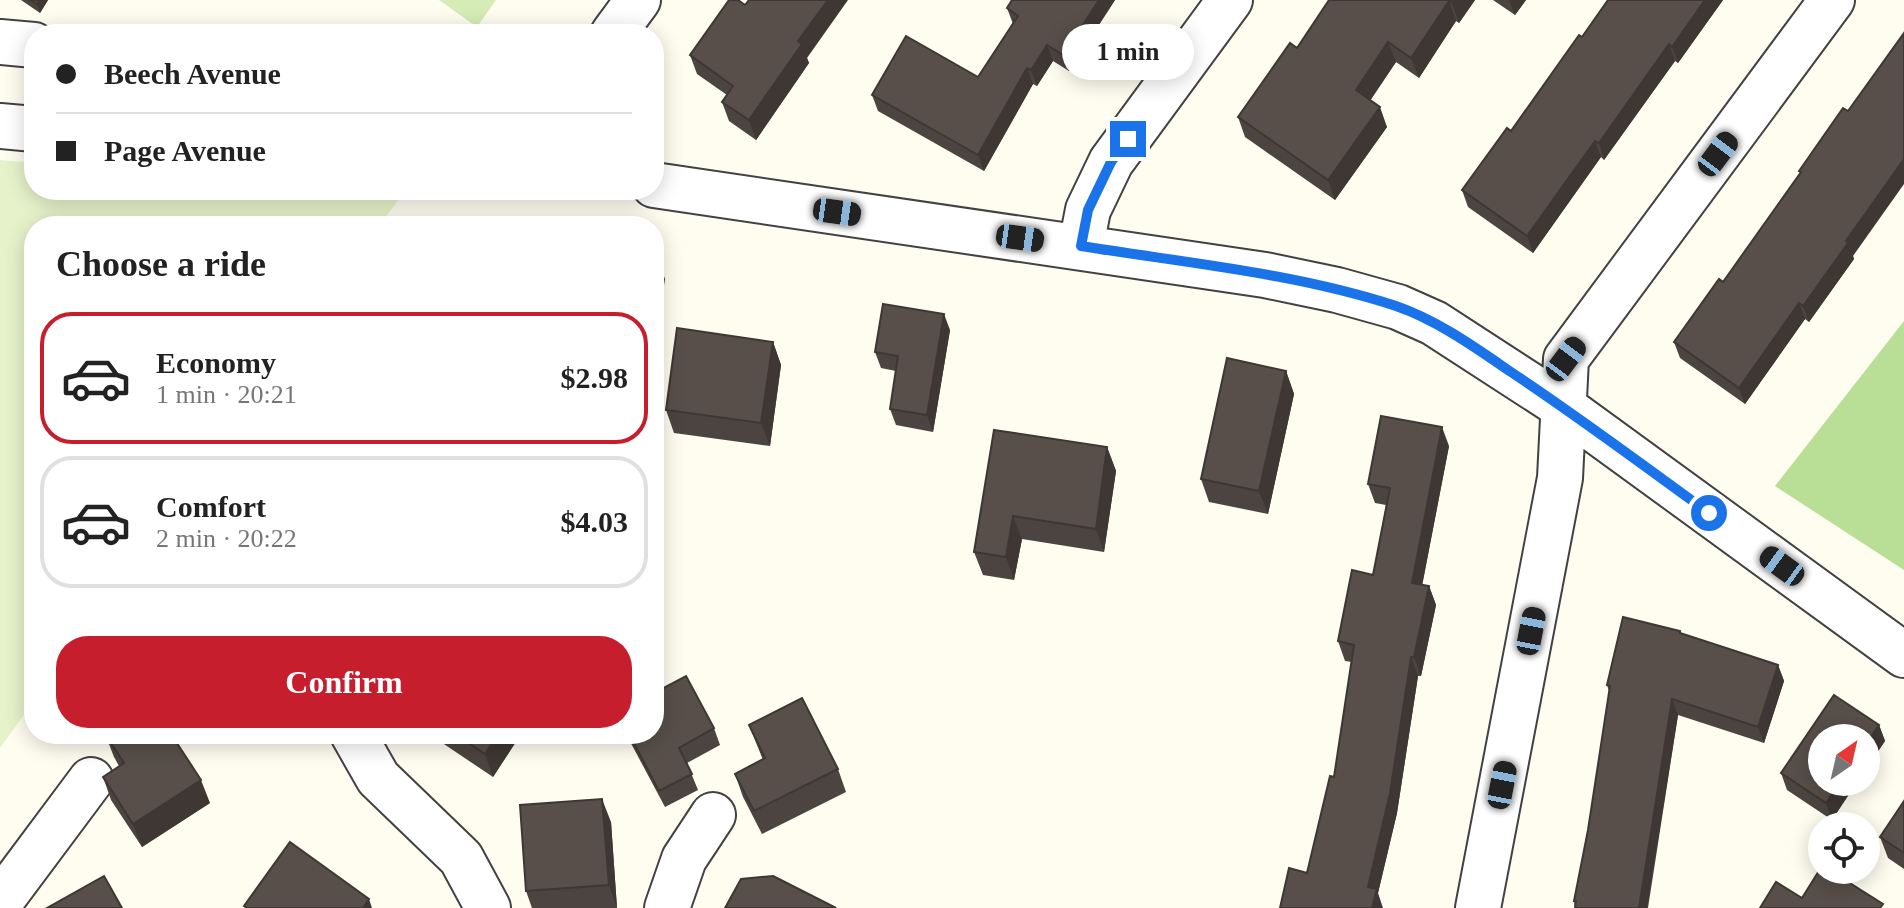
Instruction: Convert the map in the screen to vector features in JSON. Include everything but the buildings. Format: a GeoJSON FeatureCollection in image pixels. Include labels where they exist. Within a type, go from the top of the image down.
{"type":"FeatureCollection","features":[{"type":"Feature","properties":{"kind":"street"},"geometry":{"type":"LineString","coordinates":[[620,24],[638,0]]}},
{"type":"Feature","properties":{"kind":"street"},"geometry":{"type":"LineString","coordinates":[[1081,246],[1088,210],[1111,162],[1230,0]]}},
{"type":"Feature","properties":{"kind":"street"},"geometry":{"type":"LineString","coordinates":[[1478,908],[1560,478],[1566,359],[1832,0]]}},
{"type":"Feature","properties":{"kind":"street"},"geometry":{"type":"LineString","coordinates":[[0,42],[24,44]]}},
{"type":"Feature","properties":{"kind":"street"},"geometry":{"type":"LineString","coordinates":[[0,126],[24,128]]}},
{"type":"Feature","properties":{"kind":"street"},"geometry":{"type":"LineString","coordinates":[[664,186],[1265,275],[1398,307],[1434,323],[1562,406],[1904,655]]}},
{"type":"Feature","properties":{"kind":"street"},"geometry":{"type":"LineString","coordinates":[[359,744],[378,778],[461,858],[488,908]]}},
{"type":"Feature","properties":{"kind":"street"},"geometry":{"type":"LineString","coordinates":[[0,902],[91,780]]}},
{"type":"Feature","properties":{"kind":"street"},"geometry":{"type":"LineString","coordinates":[[667,908],[684,859],[713,815]]}},
{"type":"Feature","properties":{"kind":"green space"},"geometry":{"type":"Polygon","coordinates":[[[439,0],[496,0],[479,24],[473,24],[439,0]]]}},
{"type":"Feature","properties":{"kind":"green space"},"geometry":{"type":"Polygon","coordinates":[[[0,160],[24,162],[24,200],[398,200],[386,216],[24,216],[24,715],[0,748],[0,160]]]}},
{"type":"Feature","properties":{"kind":"green space"},"geometry":{"type":"Polygon","coordinates":[[[1904,321],[1904,570],[1775,486],[1904,321]]]}},
{"type":"Feature","properties":{"kind":"route"},"geometry":{"type":"LineString","coordinates":[[1128,139],[1111,162],[1088,210],[1081,246],[1265,275],[1398,307],[1434,323],[1495,361],[1709,513]]}}]}
